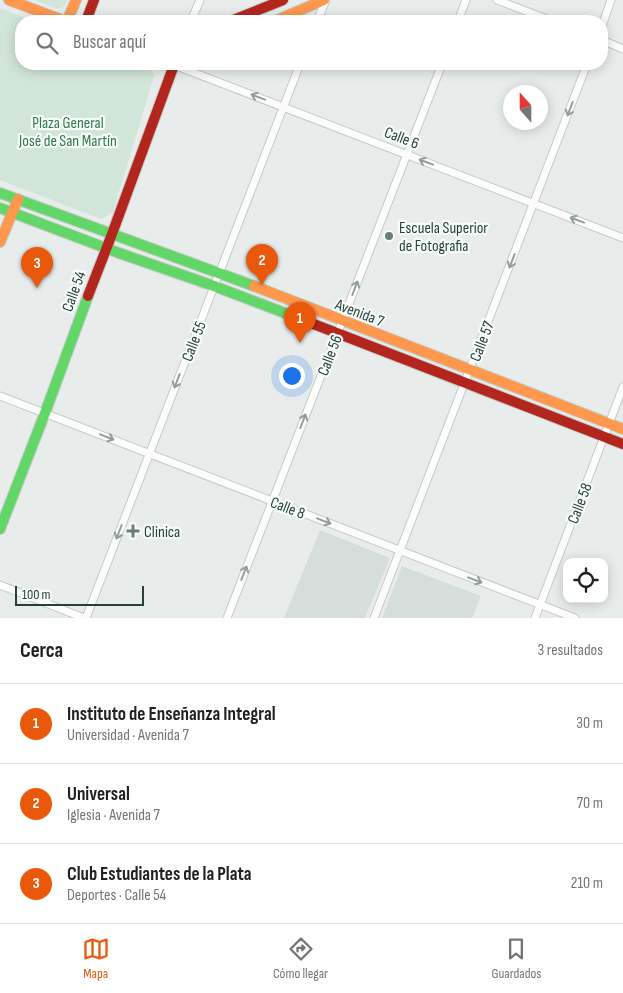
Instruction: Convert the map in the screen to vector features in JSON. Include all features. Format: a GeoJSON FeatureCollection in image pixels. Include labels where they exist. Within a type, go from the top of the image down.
{"type":"FeatureCollection","features":[{"type":"Feature","properties":{"kind":"main road"},"geometry":{"type":"LineString","coordinates":[[9,0],[50,15]]}},
{"type":"Feature","properties":{"kind":"main road"},"geometry":{"type":"LineString","coordinates":[[69,15],[76,0]]}},
{"type":"Feature","properties":{"kind":"main road"},"geometry":{"type":"LineString","coordinates":[[88,15],[94,0]]}},
{"type":"Feature","properties":{"kind":"main road"},"geometry":{"type":"LineString","coordinates":[[246,15],[282,0]]}},
{"type":"Feature","properties":{"kind":"main road"},"geometry":{"type":"LineString","coordinates":[[289,15],[325,0]]}},
{"type":"Feature","properties":{"kind":"main road","name":"Calle 54"},"geometry":{"type":"LineString","coordinates":[[0,529],[172,70]]}},
{"type":"Feature","properties":{"kind":"main road"},"geometry":{"type":"LineString","coordinates":[[0,242],[18,199]]}},
{"type":"Feature","properties":{"kind":"main road","name":"Avenida 7"},"geometry":{"type":"LineString","coordinates":[[1,200],[18,199],[219,273],[623,429]]}},
{"type":"Feature","properties":{"kind":"main road","name":"Avenida 7"},"geometry":{"type":"LineString","coordinates":[[1,200],[12,214],[214,286],[623,444]]}},
{"type":"Feature","properties":{"kind":"street"},"geometry":{"type":"LineString","coordinates":[[194,15],[200,0]]}},
{"type":"Feature","properties":{"kind":"street"},"geometry":{"type":"LineString","coordinates":[[319,15],[325,0]]}},
{"type":"Feature","properties":{"kind":"street"},"geometry":{"type":"LineString","coordinates":[[460,15],[466,0]]}},
{"type":"Feature","properties":{"kind":"street"},"geometry":{"type":"LineString","coordinates":[[497,0],[536,15]]}},
{"type":"Feature","properties":{"kind":"street"},"geometry":{"type":"LineString","coordinates":[[606,15],[611,0]]}},
{"type":"Feature","properties":{"kind":"street"},"geometry":{"type":"LineString","coordinates":[[608,43],[623,49]]}},
{"type":"Feature","properties":{"kind":"street","name":"Calle 6"},"geometry":{"type":"LineString","coordinates":[[189,70],[623,238]]}},
{"type":"Feature","properties":{"kind":"street","name":"Calle 55"},"geometry":{"type":"LineString","coordinates":[[85,618],[298,70]]}},
{"type":"Feature","properties":{"kind":"street","name":"Calle 56"},"geometry":{"type":"LineString","coordinates":[[227,618],[440,70]]}},
{"type":"Feature","properties":{"kind":"street","name":"Calle 57"},"geometry":{"type":"LineString","coordinates":[[374,618],[585,70]]}},
{"type":"Feature","properties":{"kind":"street","name":"Calle 58"},"geometry":{"type":"LineString","coordinates":[[535,618],[623,387]]}},
{"type":"Feature","properties":{"kind":"street","name":"Calle 8"},"geometry":{"type":"LineString","coordinates":[[0,396],[575,618]]}},
{"type":"Feature","properties":{"kind":"street"},"geometry":{"type":"LineString","coordinates":[[0,586],[85,618]]}},
{"type":"Feature","properties":{"kind":"shaded area"},"geometry":{"type":"Polygon","coordinates":[[[320,530],[390,558],[365,618],[284,618],[320,530]]]}},
{"type":"Feature","properties":{"kind":"shaded area"},"geometry":{"type":"Polygon","coordinates":[[[402,566],[481,596],[472,618],[382,618],[402,566]]]}},
{"type":"Feature","properties":{"kind":"green space"},"geometry":{"type":"Polygon","coordinates":[[[34,0],[68,0],[65,6],[58,9],[34,0]]]}},
{"type":"Feature","properties":{"kind":"green space","name":"Plaza General José de San Martín"},"geometry":{"type":"Polygon","coordinates":[[[0,8],[18,15],[15,15],[15,70],[151,70],[154,76],[113,212],[101,219],[0,180],[0,8]]]}},
{"type":"Feature","properties":{"kind":"traffic: fast"},"geometry":{"type":"LineString","coordinates":[[0,193],[254,286]]}},
{"type":"Feature","properties":{"kind":"traffic: fast"},"geometry":{"type":"LineString","coordinates":[[0,208],[298,318]]}},
{"type":"Feature","properties":{"kind":"traffic: fast"},"geometry":{"type":"LineString","coordinates":[[0,529],[88,296]]}},
{"type":"Feature","properties":{"kind":"traffic: slow"},"geometry":{"type":"LineString","coordinates":[[9,0],[49,15]]}},
{"type":"Feature","properties":{"kind":"traffic: slow"},"geometry":{"type":"LineString","coordinates":[[70,15],[76,0]]}},
{"type":"Feature","properties":{"kind":"traffic: slow"},"geometry":{"type":"LineString","coordinates":[[289,15],[324,0]]}},
{"type":"Feature","properties":{"kind":"traffic: slow"},"geometry":{"type":"LineString","coordinates":[[0,242],[18,199]]}},
{"type":"Feature","properties":{"kind":"traffic: slow"},"geometry":{"type":"LineString","coordinates":[[254,286],[623,429]]}},
{"type":"Feature","properties":{"kind":"traffic: jam"},"geometry":{"type":"LineString","coordinates":[[88,15],[94,0]]}},
{"type":"Feature","properties":{"kind":"traffic: jam"},"geometry":{"type":"LineString","coordinates":[[246,15],[283,0]]}},
{"type":"Feature","properties":{"kind":"traffic: jam"},"geometry":{"type":"LineString","coordinates":[[88,296],[172,70]]}},
{"type":"Feature","properties":{"kind":"traffic: jam"},"geometry":{"type":"LineString","coordinates":[[298,318],[623,444]]}},
{"type":"Feature","properties":{"kind":"place","name":"Escuela Superior de Fotografia"},"geometry":{"type":"Point","coordinates":[389,236]}},
{"type":"Feature","properties":{"kind":"place","name":"Universal"},"geometry":{"type":"Point","coordinates":[262,285]}},
{"type":"Feature","properties":{"kind":"place","name":"Club Estudiantes de la Plata"},"geometry":{"type":"Point","coordinates":[37,288]}},
{"type":"Feature","properties":{"kind":"place","name":"Instituto de Enseñanza Integral"},"geometry":{"type":"Point","coordinates":[300,343]}},
{"type":"Feature","properties":{"kind":"place","name":"Clinica"},"geometry":{"type":"Point","coordinates":[133,531]}}]}
